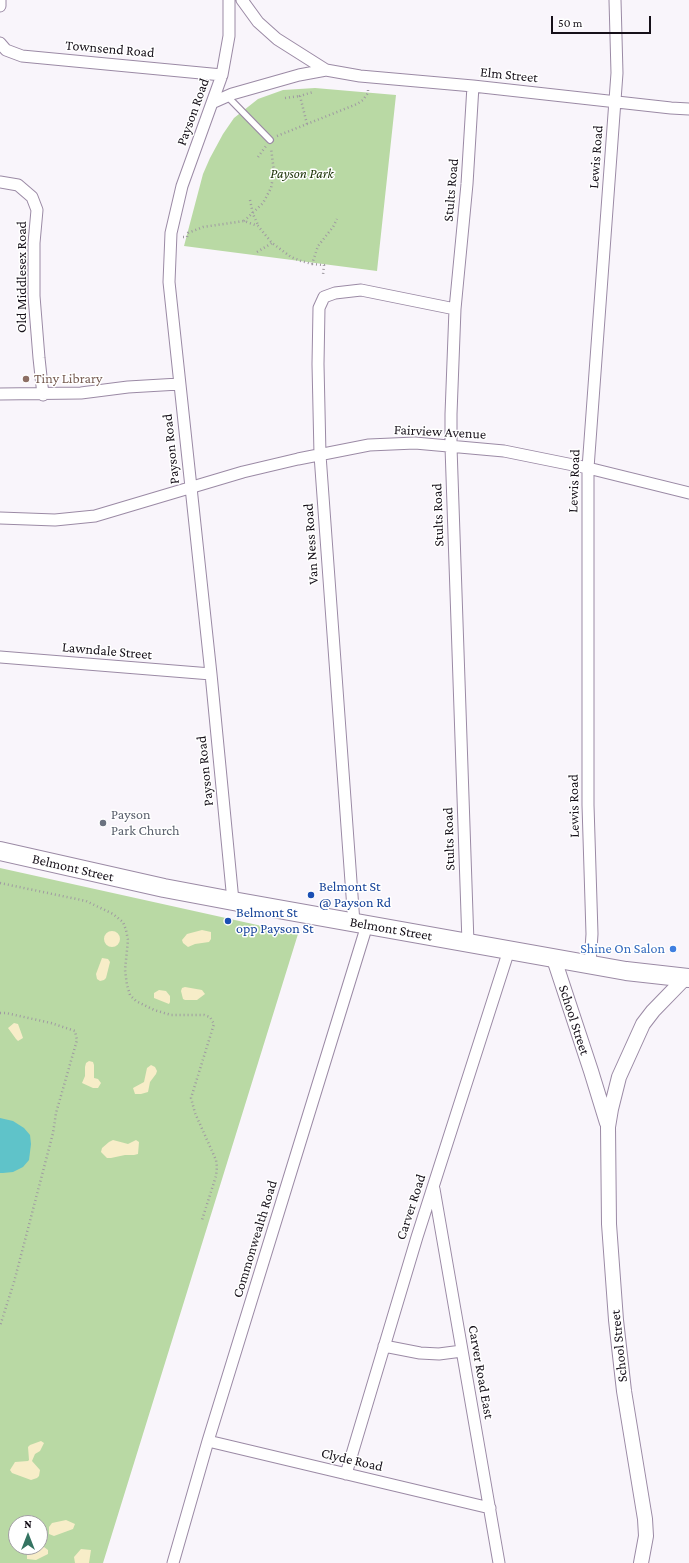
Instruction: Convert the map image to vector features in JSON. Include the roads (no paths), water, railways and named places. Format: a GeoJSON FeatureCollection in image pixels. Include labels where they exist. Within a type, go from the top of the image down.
{"type":"FeatureCollection","features":[{"type":"Feature","properties":{"kind":"main road","name":"Belmont Street"},"geometry":{"type":"LineString","coordinates":[[0,851],[164,888],[233,901],[554,958],[651,974],[687,978]]}},
{"type":"Feature","properties":{"kind":"street"},"geometry":{"type":"LineString","coordinates":[[0,0],[0,6]]}},
{"type":"Feature","properties":{"kind":"street","name":"Payson Road"},"geometry":{"type":"LineString","coordinates":[[229,0],[228,36],[222,75],[214,102],[182,186],[172,233],[169,282],[211,674],[233,901]]}},
{"type":"Feature","properties":{"kind":"street","name":"Elm Street"},"geometry":{"type":"LineString","coordinates":[[242,0],[258,22],[277,39],[326,70]]}},
{"type":"Feature","properties":{"kind":"street","name":"Lewis Road"},"geometry":{"type":"LineString","coordinates":[[590,964],[592,934],[588,804],[588,468],[617,73],[615,0]]}},
{"type":"Feature","properties":{"kind":"street","name":"Townsend Road"},"geometry":{"type":"LineString","coordinates":[[0,42],[6,50],[22,56],[222,75]]}},
{"type":"Feature","properties":{"kind":"street","name":"Elm Street"},"geometry":{"type":"LineString","coordinates":[[214,102],[226,96],[300,75],[326,70],[369,77],[473,86],[689,109]]}},
{"type":"Feature","properties":{"kind":"street","name":"Stults Road"},"geometry":{"type":"LineString","coordinates":[[468,943],[451,447],[455,309],[467,184],[473,86]]}},
{"type":"Feature","properties":{"kind":"street","name":"Old Middlesex Road"},"geometry":{"type":"LineString","coordinates":[[0,182],[18,185],[32,197],[37,210],[34,243],[34,296],[43,394]]}},
{"type":"Feature","properties":{"kind":"street","name":"Van Ness Road"},"geometry":{"type":"LineString","coordinates":[[360,924],[320,455],[318,364],[319,308],[324,298],[335,293],[361,290],[455,309]]}},
{"type":"Feature","properties":{"kind":"street"},"geometry":{"type":"LineString","coordinates":[[0,394],[81,393],[128,386],[179,384]]}},
{"type":"Feature","properties":{"kind":"street","name":"Fairview Avenue"},"geometry":{"type":"LineString","coordinates":[[0,518],[55,520],[95,516],[243,472],[369,446],[415,443],[504,451],[588,468],[689,493]]}},
{"type":"Feature","properties":{"kind":"street","name":"Lawndale Street"},"geometry":{"type":"LineString","coordinates":[[0,657],[211,674]]}},
{"type":"Feature","properties":{"kind":"street","name":"Commonwealth Road"},"geometry":{"type":"LineString","coordinates":[[173,1563],[360,924]]}},
{"type":"Feature","properties":{"kind":"street","name":"Carver Road"},"geometry":{"type":"LineString","coordinates":[[346,1474],[417,1237],[508,950]]}},
{"type":"Feature","properties":{"kind":"street","name":"School Street"},"geometry":{"type":"LineString","coordinates":[[554,958],[592,1071],[608,1127]]}},
{"type":"Feature","properties":{"kind":"street","name":"School Street"},"geometry":{"type":"LineString","coordinates":[[641,1563],[646,1536],[645,1520],[624,1391],[616,1320],[609,1224],[608,1127],[619,1077],[643,1024],[653,1011],[687,978]]}},
{"type":"Feature","properties":{"kind":"street","name":"Carver Road East"},"geometry":{"type":"LineString","coordinates":[[433,1187],[499,1563]]}},
{"type":"Feature","properties":{"kind":"street"},"geometry":{"type":"LineString","coordinates":[[384,1346],[420,1354],[462,1352]]}},
{"type":"Feature","properties":{"kind":"street","name":"Clyde Road"},"geometry":{"type":"LineString","coordinates":[[208,1441],[490,1508]]}},
{"type":"Feature","properties":{"kind":"lane"},"geometry":{"type":"LineString","coordinates":[[226,96],[270,140]]}},
{"type":"Feature","properties":{"kind":"water"},"geometry":{"type":"Polygon","coordinates":[[[0,1118],[13,1121],[24,1128],[30,1135],[31,1144],[29,1160],[23,1167],[13,1172],[0,1173],[0,1118]]]}},
{"type":"Feature","properties":{"kind":"place","name":"Tiny Library"},"geometry":{"type":"Point","coordinates":[26,379]}},
{"type":"Feature","properties":{"kind":"place","name":"Payson Park Church"},"geometry":{"type":"Point","coordinates":[103,823]}},
{"type":"Feature","properties":{"kind":"place","name":"Belmont St @ Payson Rd"},"geometry":{"type":"Point","coordinates":[311,895]}},
{"type":"Feature","properties":{"kind":"place","name":"Belmont St opp Payson St"},"geometry":{"type":"Point","coordinates":[228,921]}},
{"type":"Feature","properties":{"kind":"place","name":"Shine On Salon"},"geometry":{"type":"Point","coordinates":[673,949]}},
{"type":"Feature","properties":{"kind":"park label","name":"Payson Park"},"geometry":{"type":"Point","coordinates":[302,174]}}]}
